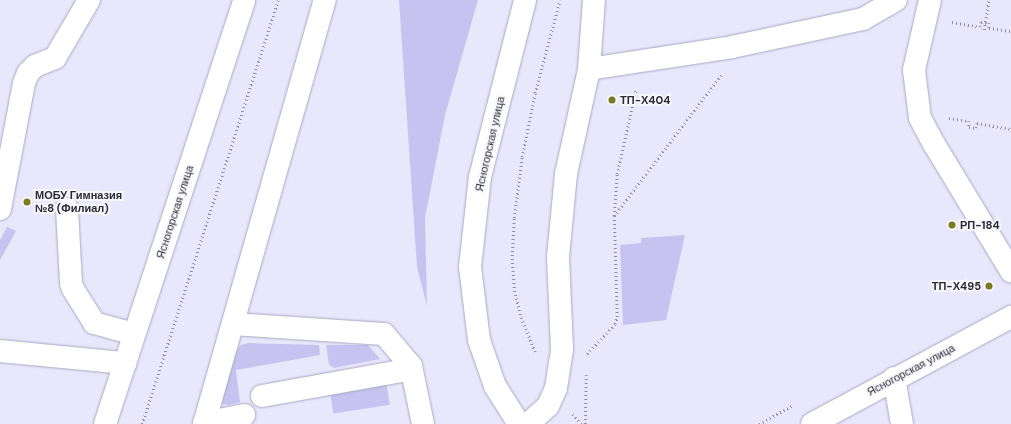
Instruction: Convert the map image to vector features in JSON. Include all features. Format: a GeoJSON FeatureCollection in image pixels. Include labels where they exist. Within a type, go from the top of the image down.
{"type":"FeatureCollection","features":[{"type":"Feature","properties":{"kind":"street"},"geometry":{"type":"LineString","coordinates":[[0,208],[24,82],[28,73],[35,66],[55,58],[89,0]]}},
{"type":"Feature","properties":{"kind":"street","name":"Ясногорская улица"},"geometry":{"type":"LineString","coordinates":[[106,424],[134,334],[244,0]]}},
{"type":"Feature","properties":{"kind":"street"},"geometry":{"type":"LineString","coordinates":[[244,415],[204,423],[325,0]]}},
{"type":"Feature","properties":{"kind":"street","name":"Ясногорская улица"},"geometry":{"type":"LineString","coordinates":[[519,424],[495,386],[479,340],[470,267],[480,177],[525,0]]}},
{"type":"Feature","properties":{"kind":"street"},"geometry":{"type":"LineString","coordinates":[[528,424],[548,406],[556,388],[562,349],[558,256],[566,174],[589,68],[594,0]]}},
{"type":"Feature","properties":{"kind":"street"},"geometry":{"type":"LineString","coordinates":[[589,68],[684,48],[732,47],[862,19],[896,0]]}},
{"type":"Feature","properties":{"kind":"street"},"geometry":{"type":"LineString","coordinates":[[930,0],[914,70],[920,118],[934,144],[1011,271]]}},
{"type":"Feature","properties":{"kind":"street"},"geometry":{"type":"LineString","coordinates":[[67,209],[71,283],[73,289],[94,323],[134,334]]}},
{"type":"Feature","properties":{"kind":"street","name":"Ясногорская улица"},"geometry":{"type":"LineString","coordinates":[[812,424],[894,378],[1011,317]]}},
{"type":"Feature","properties":{"kind":"street"},"geometry":{"type":"LineString","coordinates":[[233,324],[384,334],[406,359],[412,369],[423,424]]}},
{"type":"Feature","properties":{"kind":"street"},"geometry":{"type":"LineString","coordinates":[[0,351],[125,363]]}},
{"type":"Feature","properties":{"kind":"street"},"geometry":{"type":"LineString","coordinates":[[262,396],[412,369]]}},
{"type":"Feature","properties":{"kind":"street"},"geometry":{"type":"LineString","coordinates":[[894,378],[902,424]]}},
{"type":"Feature","properties":{"kind":"path"},"geometry":{"type":"LineString","coordinates":[[142,424],[278,0]]}},
{"type":"Feature","properties":{"kind":"path"},"geometry":{"type":"LineString","coordinates":[[536,354],[520,315],[514,288],[512,256],[514,218],[522,157],[535,93],[560,0]]}},
{"type":"Feature","properties":{"kind":"path"},"geometry":{"type":"LineString","coordinates":[[984,30],[989,0]]}},
{"type":"Feature","properties":{"kind":"path"},"geometry":{"type":"LineString","coordinates":[[946,21],[980,26],[981,22],[989,23],[989,28],[1011,31]]}},
{"type":"Feature","properties":{"kind":"path"},"geometry":{"type":"LineString","coordinates":[[614,216],[724,72],[716,73]]}},
{"type":"Feature","properties":{"kind":"path"},"geometry":{"type":"LineString","coordinates":[[586,355],[615,324],[617,317],[614,216],[617,174],[633,92],[638,85]]}},
{"type":"Feature","properties":{"kind":"path"},"geometry":{"type":"LineString","coordinates":[[943,117],[969,121],[968,127],[976,128],[977,123],[1011,129]]}},
{"type":"Feature","properties":{"kind":"path"},"geometry":{"type":"LineString","coordinates":[[585,424],[586,370]]}},
{"type":"Feature","properties":{"kind":"path"},"geometry":{"type":"LineString","coordinates":[[573,414],[581,424]]}},
{"type":"Feature","properties":{"kind":"shaded area"},"geometry":{"type":"Polygon","coordinates":[[[399,0],[478,0],[445,115],[425,218],[427,306],[417,267],[399,0]]]}},
{"type":"Feature","properties":{"kind":"shaded area"},"geometry":{"type":"Polygon","coordinates":[[[7,227],[16,231],[0,260],[0,240],[7,227]]]}},
{"type":"Feature","properties":{"kind":"shaded area"},"geometry":{"type":"Polygon","coordinates":[[[685,235],[666,320],[623,325],[620,245],[641,243],[641,238],[685,235]]]}},
{"type":"Feature","properties":{"kind":"shaded area"},"geometry":{"type":"Polygon","coordinates":[[[248,343],[319,345],[320,355],[236,370],[240,402],[229,405],[222,404],[232,356],[241,345],[248,343]]]}},
{"type":"Feature","properties":{"kind":"shaded area"},"geometry":{"type":"Polygon","coordinates":[[[326,345],[368,345],[380,359],[334,368],[329,365],[326,345]]]}},
{"type":"Feature","properties":{"kind":"shaded area"},"geometry":{"type":"Polygon","coordinates":[[[386,381],[390,405],[333,414],[330,390],[386,381]]]}},
{"type":"Feature","properties":{"kind":"place","name":"ТП-Х404"},"geometry":{"type":"Point","coordinates":[612,100]}},
{"type":"Feature","properties":{"kind":"place","name":"МОБУ Гимназия №8 (Филиал)"},"geometry":{"type":"Point","coordinates":[27,202]}},
{"type":"Feature","properties":{"kind":"place","name":"РП-184"},"geometry":{"type":"Point","coordinates":[952,225]}},
{"type":"Feature","properties":{"kind":"place","name":"ТП-Х495"},"geometry":{"type":"Point","coordinates":[989,286]}}]}
